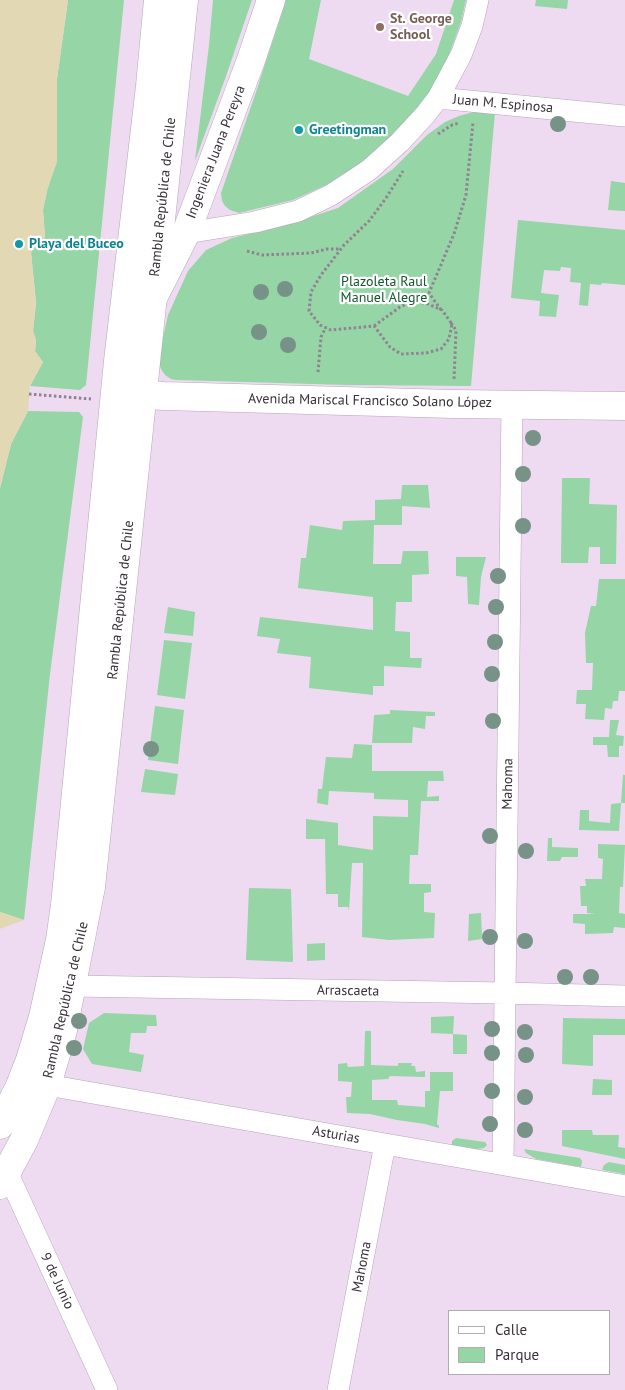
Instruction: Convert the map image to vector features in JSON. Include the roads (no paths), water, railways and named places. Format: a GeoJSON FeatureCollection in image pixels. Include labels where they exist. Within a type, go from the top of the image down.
{"type":"FeatureCollection","features":[{"type":"Feature","properties":{"kind":"main road","name":"Rambla República de Chile"},"geometry":{"type":"LineString","coordinates":[[0,1126],[19,1088],[30,1060],[43,1017],[60,940],[65,904],[106,396],[158,0]]}},
{"type":"Feature","properties":{"kind":"main road","name":"Rambla República de Chile"},"geometry":{"type":"LineString","coordinates":[[4,1179],[24,1140],[47,1085],[63,1030],[90,887],[184,0]]}},
{"type":"Feature","properties":{"kind":"main road","name":"Ingeniera Juana Pereyra"},"geometry":{"type":"LineString","coordinates":[[152,300],[186,233],[251,60],[271,0]]}},
{"type":"Feature","properties":{"kind":"main road","name":"Avenida Mariscal Francisco Solano López"},"geometry":{"type":"LineString","coordinates":[[106,396],[143,394],[453,404],[625,406]]}},
{"type":"Feature","properties":{"kind":"street"},"geometry":{"type":"LineString","coordinates":[[438,98],[472,26],[478,0]]}},
{"type":"Feature","properties":{"kind":"street","name":"Juan M. Espinosa"},"geometry":{"type":"LineString","coordinates":[[186,233],[255,222],[298,211],[331,195],[369,170],[400,142],[438,98],[625,116]]}},
{"type":"Feature","properties":{"kind":"street","name":"Mahoma"},"geometry":{"type":"LineString","coordinates":[[503,1164],[512,404]]}},
{"type":"Feature","properties":{"kind":"street","name":"Arrascaeta"},"geometry":{"type":"LineString","coordinates":[[72,986],[625,996]]}},
{"type":"Feature","properties":{"kind":"street","name":"Asturias"},"geometry":{"type":"LineString","coordinates":[[47,1085],[625,1186]]}},
{"type":"Feature","properties":{"kind":"street","name":"Mahoma"},"geometry":{"type":"LineString","coordinates":[[338,1390],[385,1144]]}},
{"type":"Feature","properties":{"kind":"street","name":"9 de Junio"},"geometry":{"type":"LineString","coordinates":[[4,1179],[107,1390]]}},
{"type":"Feature","properties":{"kind":"place","name":"St. George School"},"geometry":{"type":"Point","coordinates":[380,27]}},
{"type":"Feature","properties":{"kind":"place","name":"Greetingman"},"geometry":{"type":"Point","coordinates":[299,130]}},
{"type":"Feature","properties":{"kind":"place","name":"Playa del Buceo"},"geometry":{"type":"Point","coordinates":[19,244]}},
{"type":"Feature","properties":{"kind":"park label","name":"Plazoleta Raul Manuel Alegre"},"geometry":{"type":"Point","coordinates":[384,290]}}]}
